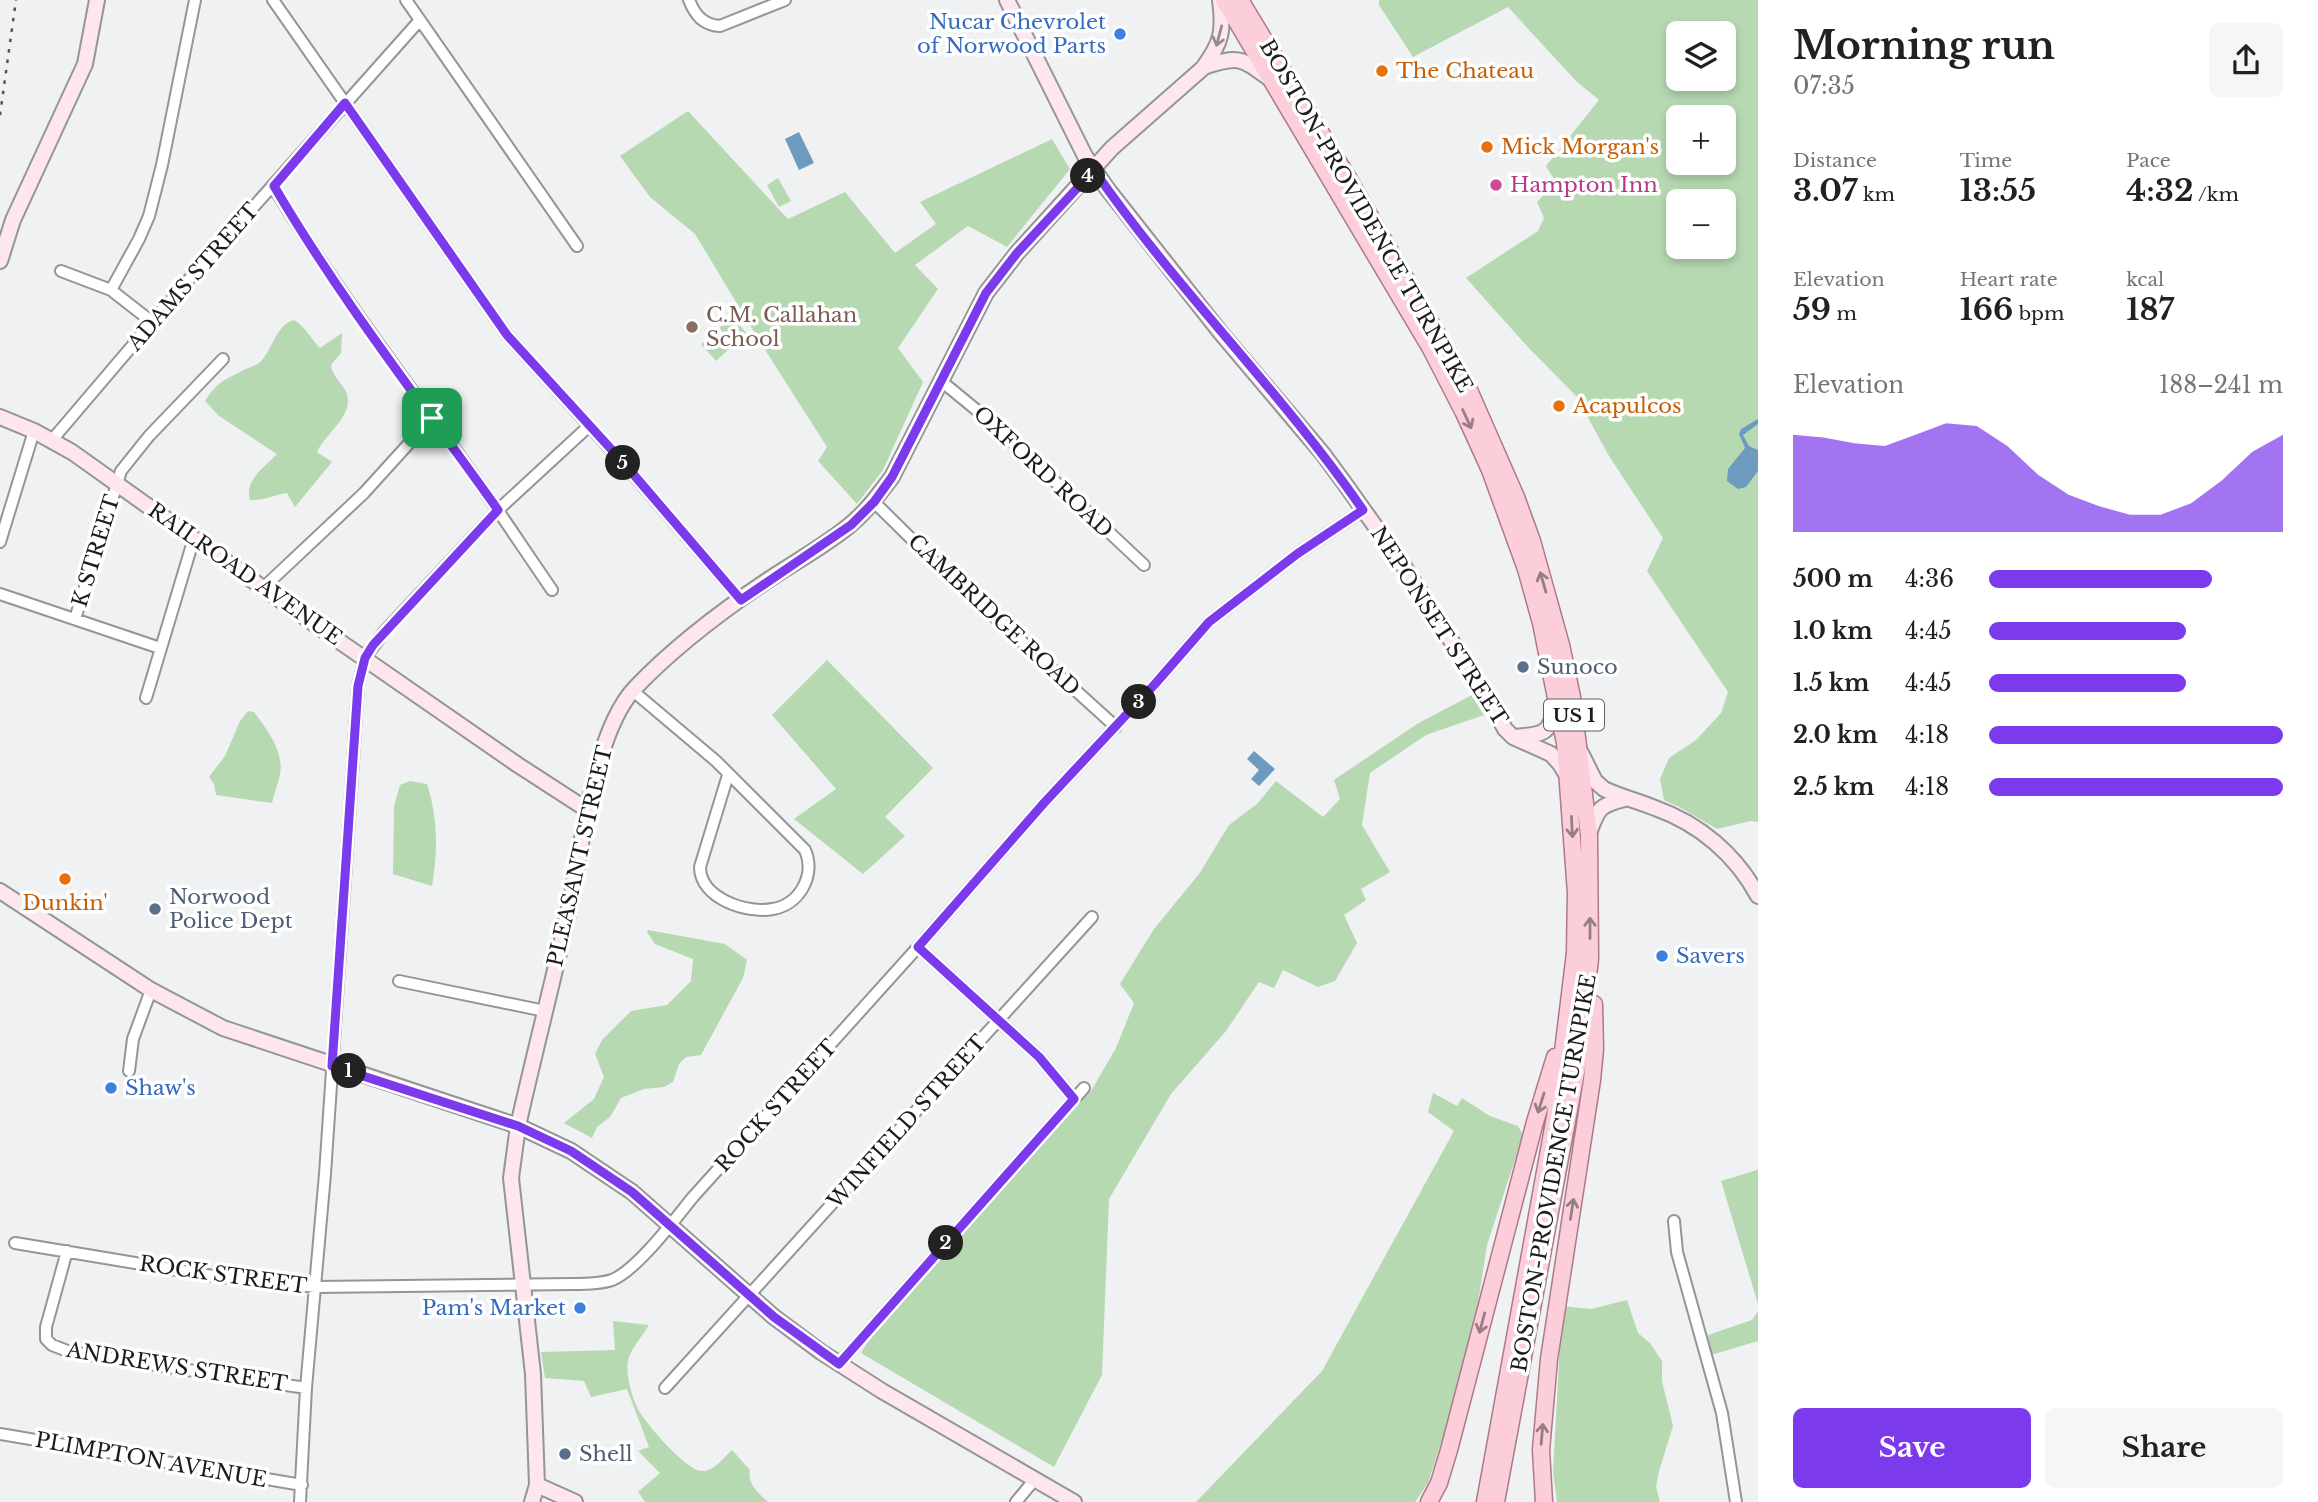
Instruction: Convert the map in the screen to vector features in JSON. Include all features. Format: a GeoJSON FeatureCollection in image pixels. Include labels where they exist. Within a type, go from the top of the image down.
{"type":"FeatureCollection","features":[{"type":"Feature","properties":{"kind":"main road","name":"BOSTON-PROVIDENCE TURNPIKE"},"geometry":{"type":"LineString","coordinates":[[1222,0],[1432,349],[1464,413],[1490,470],[1526,569],[1541,623],[1557,702],[1569,778],[1576,893],[1576,953],[1555,1117],[1485,1502]]}},
{"type":"Feature","properties":{"kind":"main road","name":"BOSTON-PROVIDENCE TURNPIKE"},"geometry":{"type":"LineString","coordinates":[[1240,0],[1348,178],[1469,390],[1516,497],[1532,541],[1561,645],[1572,697],[1588,835],[1590,959],[1577,1067],[1496,1502]]}},
{"type":"Feature","properties":{"kind":"main road"},"geometry":{"type":"LineString","coordinates":[[1544,1502],[1541,1450],[1549,1359],[1595,1049],[1590,959]]}},
{"type":"Feature","properties":{"kind":"main road"},"geometry":{"type":"LineString","coordinates":[[1429,1502],[1439,1483],[1449,1450],[1535,1122],[1568,1015]]}},
{"type":"Feature","properties":{"kind":"street"},"geometry":{"type":"LineString","coordinates":[[0,261],[13,220],[85,64],[97,0]]}},
{"type":"Feature","properties":{"kind":"street"},"geometry":{"type":"LineString","coordinates":[[111,289],[149,216],[195,0]]}},
{"type":"Feature","properties":{"kind":"street"},"geometry":{"type":"LineString","coordinates":[[272,0],[507,335],[741,600]]}},
{"type":"Feature","properties":{"kind":"street"},"geometry":{"type":"LineString","coordinates":[[406,0],[577,246]]}},
{"type":"Feature","properties":{"kind":"street"},"geometry":{"type":"LineString","coordinates":[[689,0],[693,10],[710,26],[720,26],[785,0]]}},
{"type":"Feature","properties":{"kind":"street","name":"NEPONSET STREET"},"geometry":{"type":"LineString","coordinates":[[1007,0],[1094,170],[1220,332],[1323,454],[1440,624],[1487,697],[1504,729],[1513,737],[1551,754],[1569,778]]}},
{"type":"Feature","properties":{"kind":"street","name":"PLEASANT STREET"},"geometry":{"type":"LineString","coordinates":[[1203,68],[1222,33],[1222,0]]}},
{"type":"Feature","properties":{"kind":"street","name":"ADAMS STREET"},"geometry":{"type":"LineString","coordinates":[[51,440],[420,20]]}},
{"type":"Feature","properties":{"kind":"street","name":"PLEASANT STREET"},"geometry":{"type":"LineString","coordinates":[[532,1502],[537,1485],[533,1374],[511,1178],[518,1126],[589,811],[604,747],[621,707],[633,691],[681,646],[741,600],[851,525],[874,502],[892,477],[986,293],[1017,253],[1128,132],[1203,68],[1226,59],[1244,61],[1270,79]]}},
{"type":"Feature","properties":{"kind":"street"},"geometry":{"type":"LineString","coordinates":[[274,186],[293,219],[404,382],[498,510],[552,590]]}},
{"type":"Feature","properties":{"kind":"street"},"geometry":{"type":"LineString","coordinates":[[61,271],[111,289],[152,322]]}},
{"type":"Feature","properties":{"kind":"street","name":"K STREET"},"geometry":{"type":"LineString","coordinates":[[75,619],[121,471],[149,436],[223,359]]}},
{"type":"Feature","properties":{"kind":"street","name":"OXFORD ROAD"},"geometry":{"type":"LineString","coordinates":[[940,380],[996,425],[1144,565]]}},
{"type":"Feature","properties":{"kind":"street","name":"RAILROAD AVENUE"},"geometry":{"type":"LineString","coordinates":[[0,417],[51,440],[116,483],[518,765],[589,811]]}},
{"type":"Feature","properties":{"kind":"street"},"geometry":{"type":"LineString","coordinates":[[264,587],[364,494],[432,418]]}},
{"type":"Feature","properties":{"kind":"street"},"geometry":{"type":"LineString","coordinates":[[300,1502],[357,700],[365,658],[384,632],[498,510],[589,426]]}},
{"type":"Feature","properties":{"kind":"street"},"geometry":{"type":"LineString","coordinates":[[0,542],[34,431]]}},
{"type":"Feature","properties":{"kind":"street","name":"CAMBRIDGE ROAD"},"geometry":{"type":"LineString","coordinates":[[874,502],[972,598],[1116,727]]}},
{"type":"Feature","properties":{"kind":"street","name":"ROCK STREET"},"geometry":{"type":"LineString","coordinates":[[15,1242],[213,1276],[316,1287],[601,1283],[613,1279],[624,1273],[671,1226],[727,1158],[1209,622],[1297,554],[1363,510]]}},
{"type":"Feature","properties":{"kind":"street"},"geometry":{"type":"LineString","coordinates":[[146,698],[194,538]]}},
{"type":"Feature","properties":{"kind":"street"},"geometry":{"type":"LineString","coordinates":[[0,594],[160,648]]}},
{"type":"Feature","properties":{"kind":"street"},"geometry":{"type":"LineString","coordinates":[[633,691],[716,761],[794,837],[809,858],[810,872],[805,885],[786,905],[759,910],[743,906],[717,897],[704,885],[700,877],[700,867],[728,775]]}},
{"type":"Feature","properties":{"kind":"street","name":"NEPONSET STREET"},"geometry":{"type":"LineString","coordinates":[[1513,737],[1540,734],[1551,725],[1557,702]]}},
{"type":"Feature","properties":{"kind":"street"},"geometry":{"type":"LineString","coordinates":[[1579,749],[1595,781],[1604,789],[1625,799],[1658,808],[1700,831],[1731,857],[1758,896]]}},
{"type":"Feature","properties":{"kind":"street"},"geometry":{"type":"LineString","coordinates":[[1588,835],[1597,811],[1610,802],[1625,799]]}},
{"type":"Feature","properties":{"kind":"street"},"geometry":{"type":"LineString","coordinates":[[0,891],[151,990],[223,1028],[518,1126],[550,1140],[632,1192],[774,1317],[839,1364],[1074,1502]]}},
{"type":"Feature","properties":{"kind":"street","name":"WINFIELD STREET"},"geometry":{"type":"LineString","coordinates":[[665,1388],[1092,917]]}},
{"type":"Feature","properties":{"kind":"street"},"geometry":{"type":"LineString","coordinates":[[918,947],[1039,1057],[1074,1099]]}},
{"type":"Feature","properties":{"kind":"street"},"geometry":{"type":"LineString","coordinates":[[398,981],[545,1011]]}},
{"type":"Feature","properties":{"kind":"street"},"geometry":{"type":"LineString","coordinates":[[130,1071],[133,1039],[151,990]]}},
{"type":"Feature","properties":{"kind":"street"},"geometry":{"type":"LineString","coordinates":[[839,1364],[1084,1088]]}},
{"type":"Feature","properties":{"kind":"street"},"geometry":{"type":"LineString","coordinates":[[1674,1221],[1677,1252],[1723,1413],[1736,1502]]}},
{"type":"Feature","properties":{"kind":"street","name":"ANDREWS STREET"},"geometry":{"type":"LineString","coordinates":[[67,1251],[46,1327],[46,1339],[50,1342],[71,1352],[306,1388]]}},
{"type":"Feature","properties":{"kind":"street","name":"PLIMPTON AVENUE"},"geometry":{"type":"LineString","coordinates":[[0,1434],[302,1485]]}},
{"type":"Feature","properties":{"kind":"street"},"geometry":{"type":"LineString","coordinates":[[1016,1502],[1035,1479]]}},
{"type":"Feature","properties":{"kind":"street"},"geometry":{"type":"LineString","coordinates":[[537,1485],[575,1502]]}},
{"type":"Feature","properties":{"kind":"green space"},"geometry":{"type":"Polygon","coordinates":[[[1379,0],[1758,0],[1758,822],[1751,821],[1717,829],[1664,800],[1660,779],[1669,758],[1696,740],[1721,713],[1728,692],[1647,571],[1663,538],[1609,456],[1576,396],[1466,278],[1538,231],[1544,218],[1537,202],[1556,182],[1546,166],[1599,100],[1577,82],[1508,7],[1413,57],[1379,5],[1379,0]]]}},
{"type":"Feature","properties":{"kind":"green space"},"geometry":{"type":"Polygon","coordinates":[[[688,111],[788,219],[845,192],[895,253],[936,224],[920,202],[1052,139],[1070,169],[1007,247],[968,226],[915,265],[938,289],[898,348],[923,382],[883,470],[857,504],[818,461],[827,447],[695,234],[650,197],[620,156],[688,111]]]}},
{"type":"Feature","properties":{"kind":"green space"},"geometry":{"type":"Polygon","coordinates":[[[778,178],[791,201],[779,207],[767,185],[778,178]]]}},
{"type":"Feature","properties":{"kind":"green space"},"geometry":{"type":"Polygon","coordinates":[[[733,317],[747,334],[734,345],[719,328],[733,317]]]}},
{"type":"Feature","properties":{"kind":"green space"},"geometry":{"type":"Polygon","coordinates":[[[294,320],[320,348],[342,333],[341,353],[331,365],[333,373],[347,394],[348,402],[342,418],[317,452],[332,462],[295,507],[287,493],[250,500],[253,480],[277,454],[219,416],[205,401],[222,382],[259,363],[278,332],[294,320]]]}},
{"type":"Feature","properties":{"kind":"green space"},"geometry":{"type":"Polygon","coordinates":[[[714,333],[729,349],[716,361],[701,344],[714,333]]]}},
{"type":"Feature","properties":{"kind":"green space"},"geometry":{"type":"Polygon","coordinates":[[[827,660],[933,768],[885,817],[905,836],[863,874],[794,819],[836,789],[772,715],[827,660]]]}},
{"type":"Feature","properties":{"kind":"green space"},"geometry":{"type":"Polygon","coordinates":[[[1472,695],[1484,715],[1426,735],[1370,773],[1362,825],[1390,872],[1361,889],[1366,900],[1344,915],[1357,943],[1335,981],[1318,987],[1283,970],[1274,988],[1259,982],[1226,1031],[1171,1094],[1109,1199],[1102,1375],[1054,1467],[861,1353],[870,1338],[1091,1091],[1116,1048],[1134,1003],[1120,984],[1154,929],[1199,874],[1229,825],[1257,804],[1276,781],[1323,817],[1340,799],[1334,780],[1417,724],[1472,695]]]}},
{"type":"Feature","properties":{"kind":"green space"},"geometry":{"type":"Polygon","coordinates":[[[248,711],[254,712],[265,726],[280,758],[280,775],[272,803],[216,795],[214,784],[209,777],[225,756],[240,721],[248,711]]]}},
{"type":"Feature","properties":{"kind":"green space"},"geometry":{"type":"Polygon","coordinates":[[[410,781],[427,784],[431,797],[436,835],[432,886],[393,874],[394,806],[400,785],[410,781]]]}},
{"type":"Feature","properties":{"kind":"green space"},"geometry":{"type":"Polygon","coordinates":[[[648,930],[725,944],[747,960],[743,978],[701,1055],[686,1057],[679,1064],[673,1082],[664,1087],[644,1089],[621,1098],[610,1117],[597,1127],[592,1138],[564,1123],[594,1099],[604,1077],[595,1054],[602,1040],[631,1011],[667,1005],[691,981],[693,959],[655,944],[648,930]]]}},
{"type":"Feature","properties":{"kind":"green space"},"geometry":{"type":"Polygon","coordinates":[[[1433,1093],[1457,1106],[1462,1098],[1490,1116],[1518,1126],[1523,1135],[1487,1245],[1476,1315],[1453,1406],[1428,1483],[1415,1502],[1196,1502],[1322,1371],[1454,1131],[1428,1112],[1433,1093]]]}},
{"type":"Feature","properties":{"kind":"green space"},"geometry":{"type":"Polygon","coordinates":[[[1758,1170],[1758,1304],[1721,1181],[1758,1170]]]}},
{"type":"Feature","properties":{"kind":"green space"},"geometry":{"type":"Polygon","coordinates":[[[1627,1300],[1638,1333],[1650,1343],[1662,1361],[1662,1381],[1673,1426],[1656,1487],[1660,1502],[1557,1502],[1553,1472],[1562,1306],[1591,1309],[1627,1300]]]}},
{"type":"Feature","properties":{"kind":"green space"},"geometry":{"type":"Polygon","coordinates":[[[1758,1311],[1758,1341],[1711,1355],[1708,1335],[1752,1320],[1758,1311]]]}},
{"type":"Feature","properties":{"kind":"green space"},"geometry":{"type":"Polygon","coordinates":[[[613,1321],[649,1325],[631,1353],[627,1370],[636,1406],[658,1436],[676,1455],[701,1471],[714,1467],[732,1450],[750,1470],[752,1484],[768,1502],[645,1502],[638,1492],[660,1473],[638,1451],[649,1447],[627,1389],[591,1397],[584,1381],[545,1378],[541,1352],[615,1350],[613,1321]]]}},
{"type":"Feature","properties":{"kind":"water"},"geometry":{"type":"Polygon","coordinates":[[[799,132],[814,163],[799,170],[785,139],[799,132]]]}},
{"type":"Feature","properties":{"kind":"water"},"geometry":{"type":"Polygon","coordinates":[[[1758,419],[1758,424],[1743,435],[1749,446],[1758,450],[1758,471],[1746,487],[1738,489],[1727,481],[1728,469],[1745,448],[1739,434],[1741,429],[1758,419]]]}},
{"type":"Feature","properties":{"kind":"water"},"geometry":{"type":"Polygon","coordinates":[[[1254,751],[1275,769],[1259,786],[1251,779],[1259,770],[1247,759],[1254,751]]]}},
{"type":"Feature","properties":{"kind":"railway"},"geometry":{"type":"LineString","coordinates":[[0,115],[16,0]]}},
{"type":"Feature","properties":{"kind":"place","name":"Nucar Chevrolet of Norwood Parts"},"geometry":{"type":"Point","coordinates":[1120,34]}},
{"type":"Feature","properties":{"kind":"place","name":"The Chateau"},"geometry":{"type":"Point","coordinates":[1382,71]}},
{"type":"Feature","properties":{"kind":"place","name":"Mick Morgan's"},"geometry":{"type":"Point","coordinates":[1487,147]}},
{"type":"Feature","properties":{"kind":"place","name":"Hampton Inn"},"geometry":{"type":"Point","coordinates":[1496,185]}},
{"type":"Feature","properties":{"kind":"place","name":"C.M. Callahan School"},"geometry":{"type":"Point","coordinates":[692,327]}},
{"type":"Feature","properties":{"kind":"place","name":"Acapulcos"},"geometry":{"type":"Point","coordinates":[1559,406]}},
{"type":"Feature","properties":{"kind":"place","name":"Sunoco"},"geometry":{"type":"Point","coordinates":[1523,667]}},
{"type":"Feature","properties":{"kind":"place","name":"Dunkin'"},"geometry":{"type":"Point","coordinates":[65,879]}},
{"type":"Feature","properties":{"kind":"place","name":"Norwood Police Dept"},"geometry":{"type":"Point","coordinates":[155,909]}},
{"type":"Feature","properties":{"kind":"place","name":"Savers"},"geometry":{"type":"Point","coordinates":[1662,956]}},
{"type":"Feature","properties":{"kind":"place","name":"Shaw's"},"geometry":{"type":"Point","coordinates":[111,1088]}},
{"type":"Feature","properties":{"kind":"place","name":"Pam's Market"},"geometry":{"type":"Point","coordinates":[580,1308]}},
{"type":"Feature","properties":{"kind":"place","name":"Shell"},"geometry":{"type":"Point","coordinates":[565,1454]}},
{"type":"Feature","properties":{"kind":"route"},"geometry":{"type":"LineString","coordinates":[[345,103],[507,335],[622,461],[741,600],[851,525],[874,502],[892,477],[986,293],[1017,253],[1094,170],[1220,332],[1323,454],[1363,510],[1297,554],[1209,622],[1044,803],[918,947],[1039,1057],[1074,1099],[839,1364],[774,1317],[632,1192],[571,1151],[518,1126],[332,1066],[347,824],[360,672],[365,658],[384,632],[498,510],[432,418],[404,382],[293,219],[274,186],[345,103]]}}]}
